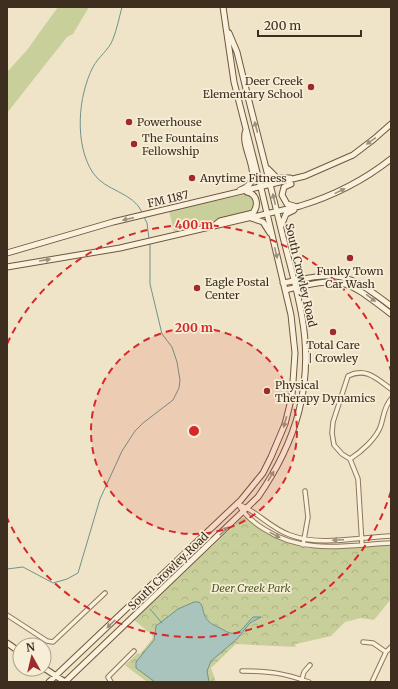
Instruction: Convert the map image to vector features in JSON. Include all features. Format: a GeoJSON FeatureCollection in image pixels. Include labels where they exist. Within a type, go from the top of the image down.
{"type":"FeatureCollection","features":[{"type":"Feature","properties":{"kind":"main road","name":"South Crowley Road"},"geometry":{"type":"LineString","coordinates":[[49,682],[238,504],[262,473],[271,457],[285,424],[294,380],[295,353],[291,315],[268,214],[239,103],[232,71],[227,26],[223,7]]}},
{"type":"Feature","properties":{"kind":"main road","name":"South Crowley Road"},"geometry":{"type":"LineString","coordinates":[[65,682],[248,508],[270,480],[288,445],[302,400],[305,381],[305,339],[294,281],[237,52],[227,26]]}},
{"type":"Feature","properties":{"kind":"main road"},"geometry":{"type":"LineString","coordinates":[[239,103],[249,100]]}},
{"type":"Feature","properties":{"kind":"main road","name":"FM 1187"},"geometry":{"type":"LineString","coordinates":[[7,253],[113,222],[261,188],[325,169],[353,155],[374,140],[391,124]]}},
{"type":"Feature","properties":{"kind":"main road"},"geometry":{"type":"LineString","coordinates":[[181,206],[185,202],[242,189],[250,185],[253,173],[243,136],[246,130]]}},
{"type":"Feature","properties":{"kind":"main road"},"geometry":{"type":"LineString","coordinates":[[300,206],[289,206],[283,200],[281,193],[284,187],[330,170],[350,160],[353,155]]}},
{"type":"Feature","properties":{"kind":"main road"},"geometry":{"type":"LineString","coordinates":[[281,229],[284,218],[289,212],[322,202],[360,181],[391,160]]}},
{"type":"Feature","properties":{"kind":"main road"},"geometry":{"type":"LineString","coordinates":[[266,164],[270,173],[276,178],[295,179]]}},
{"type":"Feature","properties":{"kind":"main road"},"geometry":{"type":"LineString","coordinates":[[214,226],[220,221],[250,214],[255,211],[256,203],[253,195],[249,192],[241,192]]}},
{"type":"Feature","properties":{"kind":"main road"},"geometry":{"type":"LineString","coordinates":[[7,267],[120,248],[277,212],[325,199]]}},
{"type":"Feature","properties":{"kind":"main road"},"geometry":{"type":"LineString","coordinates":[[250,218],[263,222],[272,235]]}},
{"type":"Feature","properties":{"kind":"main road"},"geometry":{"type":"LineString","coordinates":[[283,283],[325,275],[358,282],[391,306]]}},
{"type":"Feature","properties":{"kind":"main road"},"geometry":{"type":"LineString","coordinates":[[285,290],[328,281],[346,280],[391,314]]}},
{"type":"Feature","properties":{"kind":"main road"},"geometry":{"type":"LineString","coordinates":[[294,380],[305,381]]}},
{"type":"Feature","properties":{"kind":"main road"},"geometry":{"type":"LineString","coordinates":[[52,674],[65,682]]}},
{"type":"Feature","properties":{"kind":"street"},"geometry":{"type":"LineString","coordinates":[[362,545],[358,479],[350,459],[338,449],[332,439],[332,422],[346,380],[353,374],[367,373],[391,389]]}},
{"type":"Feature","properties":{"kind":"street"},"geometry":{"type":"LineString","coordinates":[[350,459],[376,434],[381,426],[384,410],[391,399]]}},
{"type":"Feature","properties":{"kind":"street"},"geometry":{"type":"LineString","coordinates":[[302,546],[308,518],[305,491]]}},
{"type":"Feature","properties":{"kind":"street"},"geometry":{"type":"LineString","coordinates":[[238,504],[248,508],[276,528],[304,539],[317,540],[391,536]]}},
{"type":"Feature","properties":{"kind":"street"},"geometry":{"type":"LineString","coordinates":[[238,504],[243,512],[272,535],[302,546],[317,548],[391,543]]}},
{"type":"Feature","properties":{"kind":"street"},"geometry":{"type":"LineString","coordinates":[[7,615],[47,641],[53,642],[105,593]]}},
{"type":"Feature","properties":{"kind":"street"},"geometry":{"type":"LineString","coordinates":[[363,642],[373,644],[386,652]]}},
{"type":"Feature","properties":{"kind":"street"},"geometry":{"type":"LineString","coordinates":[[372,682],[386,652],[391,647]]}},
{"type":"Feature","properties":{"kind":"street"},"geometry":{"type":"LineString","coordinates":[[111,682],[108,678],[134,651]]}},
{"type":"Feature","properties":{"kind":"street"},"geometry":{"type":"LineString","coordinates":[[301,681],[304,672],[310,665]]}},
{"type":"Feature","properties":{"kind":"street"},"geometry":{"type":"LineString","coordinates":[[242,672],[266,671],[281,673],[301,681],[309,682]]}},
{"type":"Feature","properties":{"kind":"green space"},"geometry":{"type":"Polygon","coordinates":[[[58,7],[89,7],[73,34],[67,37],[7,113],[7,72],[27,50],[58,7]]]}},
{"type":"Feature","properties":{"kind":"green space"},"geometry":{"type":"Polygon","coordinates":[[[247,194],[253,198],[255,205],[251,212],[174,232],[169,211],[247,194]]]}},
{"type":"Feature","properties":{"kind":"green space","name":"Deer Creek Park"},"geometry":{"type":"Polygon","coordinates":[[[242,518],[246,518],[266,532],[284,541],[300,546],[332,548],[391,546],[391,599],[374,620],[361,618],[345,622],[331,636],[296,644],[295,647],[236,644],[211,668],[216,682],[147,682],[125,665],[138,653],[140,654],[153,638],[152,635],[134,620],[242,518]]]}},
{"type":"Feature","properties":{"kind":"water"},"geometry":{"type":"Polygon","coordinates":[[[194,602],[199,602],[201,604],[204,614],[209,622],[226,632],[239,632],[253,617],[261,617],[250,623],[237,639],[211,661],[207,671],[209,682],[155,682],[136,668],[136,662],[154,640],[156,626],[178,609],[194,602]]]}},
{"type":"Feature","properties":{"kind":"waterway"},"geometry":{"type":"LineString","coordinates":[[122,7],[116,31],[111,43],[95,63],[88,79],[81,106],[81,134],[83,148],[93,173],[104,184],[132,200],[138,205],[142,212]]}},
{"type":"Feature","properties":{"kind":"waterway"},"geometry":{"type":"LineString","coordinates":[[144,217],[147,223],[149,239]]}},
{"type":"Feature","properties":{"kind":"waterway"},"geometry":{"type":"LineString","coordinates":[[7,569],[23,567],[53,583],[67,579],[78,573],[100,499],[122,451],[135,431],[173,400],[179,388],[180,380],[177,362],[172,347],[162,334],[150,284],[150,244]]}},
{"type":"Feature","properties":{"kind":"waterway"},"geometry":{"type":"LineString","coordinates":[[150,609],[162,623]]}},
{"type":"Feature","properties":{"kind":"place","name":"Deer Creek Elementary School"},"geometry":{"type":"Point","coordinates":[311,87]}},
{"type":"Feature","properties":{"kind":"place","name":"Powerhouse"},"geometry":{"type":"Point","coordinates":[129,122]}},
{"type":"Feature","properties":{"kind":"place","name":"The Fountains Fellowship"},"geometry":{"type":"Point","coordinates":[134,144]}},
{"type":"Feature","properties":{"kind":"place","name":"Anytime Fitness"},"geometry":{"type":"Point","coordinates":[192,178]}},
{"type":"Feature","properties":{"kind":"place","name":"Funky Town Car Wash"},"geometry":{"type":"Point","coordinates":[350,258]}},
{"type":"Feature","properties":{"kind":"place","name":"Eagle Postal Center"},"geometry":{"type":"Point","coordinates":[197,288]}},
{"type":"Feature","properties":{"kind":"place","name":"Total Care | Crowley"},"geometry":{"type":"Point","coordinates":[333,332]}},
{"type":"Feature","properties":{"kind":"place","name":"Physical Therapy Dynamics"},"geometry":{"type":"Point","coordinates":[267,391]}}]}
